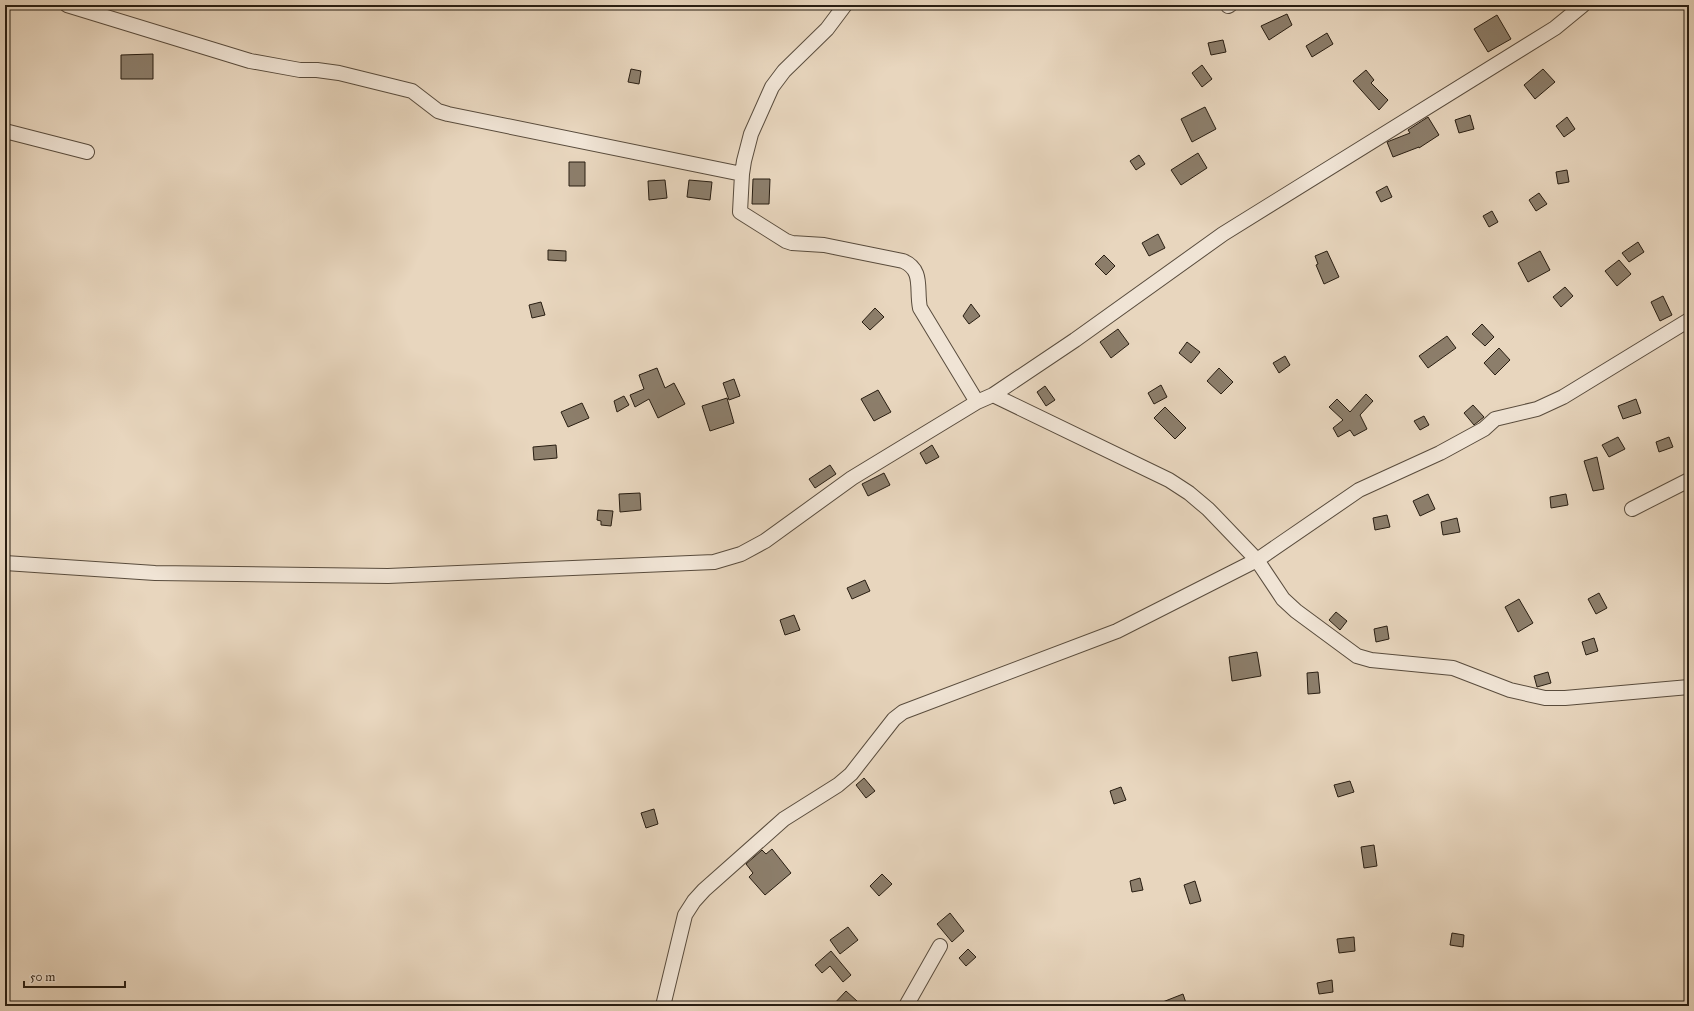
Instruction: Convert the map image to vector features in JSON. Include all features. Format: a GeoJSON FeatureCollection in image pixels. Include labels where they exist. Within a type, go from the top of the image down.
{"type":"FeatureCollection","features":[{"type":"Feature","properties":{"kind":"street"},"geometry":{"type":"LineString","coordinates":[[67,5],[250,61],[300,70],[317,70],[339,73],[412,91],[438,111],[448,114],[742,174]]}},
{"type":"Feature","properties":{"kind":"street"},"geometry":{"type":"LineString","coordinates":[[845,5],[827,30],[784,71],[772,87],[751,134],[742,174],[740,212],[786,241],[792,243],[824,245],[903,261],[911,264],[915,270],[919,282],[918,299],[920,308],[977,402]]}},
{"type":"Feature","properties":{"kind":"street"},"geometry":{"type":"LineString","coordinates":[[5,563],[155,573],[388,576],[714,562],[742,554],[765,541],[852,478],[977,402],[993,395],[1075,340],[1223,234],[1555,28],[1583,5]]}},
{"type":"Feature","properties":{"kind":"street"},"geometry":{"type":"LineString","coordinates":[[5,131],[87,152]]}},
{"type":"Feature","properties":{"kind":"street"},"geometry":{"type":"LineString","coordinates":[[663,1006],[685,915],[694,901],[704,890],[784,819],[838,785],[851,774],[894,719],[903,712],[1116,631],[1257,560],[1359,490],[1440,453],[1484,429],[1495,419],[1537,409],[1563,397],[1689,320]]}},
{"type":"Feature","properties":{"kind":"street"},"geometry":{"type":"LineString","coordinates":[[993,395],[1169,480],[1189,493],[1208,509],[1257,560],[1283,599],[1296,611],[1357,656],[1371,660],[1453,668],[1510,690],[1545,698],[1565,698],[1689,688]]}},
{"type":"Feature","properties":{"kind":"street"},"geometry":{"type":"LineString","coordinates":[[1632,509],[1689,480]]}},
{"type":"Feature","properties":{"kind":"street"},"geometry":{"type":"LineString","coordinates":[[906,1006],[940,946]]}},
{"type":"Feature","properties":{"kind":"building"},"geometry":{"type":"Polygon","coordinates":[[[1287,14],[1292,25],[1269,40],[1261,26],[1287,14]]]}},
{"type":"Feature","properties":{"kind":"building"},"geometry":{"type":"Polygon","coordinates":[[[1497,15],[1511,39],[1488,52],[1474,29],[1497,15]]]}},
{"type":"Feature","properties":{"kind":"building"},"geometry":{"type":"Polygon","coordinates":[[[1327,33],[1333,44],[1312,57],[1306,46],[1327,33]]]}},
{"type":"Feature","properties":{"kind":"building"},"geometry":{"type":"Polygon","coordinates":[[[1223,40],[1226,52],[1211,55],[1208,43],[1223,40]]]}},
{"type":"Feature","properties":{"kind":"building"},"geometry":{"type":"Polygon","coordinates":[[[153,54],[153,79],[121,79],[121,55],[153,54]]]}},
{"type":"Feature","properties":{"kind":"building"},"geometry":{"type":"Polygon","coordinates":[[[1202,65],[1212,79],[1202,87],[1192,73],[1202,65]]]}},
{"type":"Feature","properties":{"kind":"building"},"geometry":{"type":"Polygon","coordinates":[[[631,69],[641,71],[639,84],[628,82],[631,69]]]}},
{"type":"Feature","properties":{"kind":"building"},"geometry":{"type":"Polygon","coordinates":[[[1543,69],[1555,82],[1535,99],[1524,85],[1543,69]]]}},
{"type":"Feature","properties":{"kind":"building"},"geometry":{"type":"Polygon","coordinates":[[[1366,70],[1374,80],[1371,83],[1388,100],[1379,110],[1353,81],[1366,70]]]}},
{"type":"Feature","properties":{"kind":"building"},"geometry":{"type":"Polygon","coordinates":[[[1205,107],[1216,129],[1192,142],[1181,119],[1205,107]]]}},
{"type":"Feature","properties":{"kind":"building"},"geometry":{"type":"Polygon","coordinates":[[[1470,115],[1474,129],[1459,133],[1455,120],[1470,115]]]}},
{"type":"Feature","properties":{"kind":"building"},"geometry":{"type":"Polygon","coordinates":[[[1428,117],[1439,135],[1419,148],[1393,157],[1387,142],[1410,133],[1408,130],[1428,117]]]}},
{"type":"Feature","properties":{"kind":"building"},"geometry":{"type":"Polygon","coordinates":[[[1567,117],[1575,129],[1564,137],[1556,126],[1567,117]]]}},
{"type":"Feature","properties":{"kind":"building"},"geometry":{"type":"Polygon","coordinates":[[[1198,153],[1207,168],[1181,185],[1171,170],[1198,153]]]}},
{"type":"Feature","properties":{"kind":"building"},"geometry":{"type":"Polygon","coordinates":[[[1139,155],[1145,164],[1136,170],[1130,161],[1139,155]]]}},
{"type":"Feature","properties":{"kind":"building"},"geometry":{"type":"Polygon","coordinates":[[[569,162],[585,162],[585,186],[569,186],[569,162]]]}},
{"type":"Feature","properties":{"kind":"building"},"geometry":{"type":"Polygon","coordinates":[[[1567,170],[1569,182],[1558,184],[1556,172],[1567,170]]]}},
{"type":"Feature","properties":{"kind":"building"},"geometry":{"type":"Polygon","coordinates":[[[753,179],[770,179],[769,204],[752,204],[753,179]]]}},
{"type":"Feature","properties":{"kind":"building"},"geometry":{"type":"Polygon","coordinates":[[[665,180],[667,198],[649,200],[648,181],[665,180]]]}},
{"type":"Feature","properties":{"kind":"building"},"geometry":{"type":"Polygon","coordinates":[[[689,180],[712,182],[710,200],[687,197],[689,180]]]}},
{"type":"Feature","properties":{"kind":"building"},"geometry":{"type":"Polygon","coordinates":[[[1387,186],[1392,197],[1381,202],[1376,192],[1387,186]]]}},
{"type":"Feature","properties":{"kind":"building"},"geometry":{"type":"Polygon","coordinates":[[[1539,193],[1547,204],[1536,211],[1529,200],[1539,193]]]}},
{"type":"Feature","properties":{"kind":"building"},"geometry":{"type":"Polygon","coordinates":[[[1492,211],[1498,222],[1489,227],[1483,216],[1492,211]]]}},
{"type":"Feature","properties":{"kind":"building"},"geometry":{"type":"Polygon","coordinates":[[[1158,234],[1165,248],[1149,256],[1142,243],[1158,234]]]}},
{"type":"Feature","properties":{"kind":"building"},"geometry":{"type":"Polygon","coordinates":[[[1638,242],[1644,252],[1629,262],[1622,253],[1638,242]]]}},
{"type":"Feature","properties":{"kind":"building"},"geometry":{"type":"Polygon","coordinates":[[[548,250],[566,251],[566,261],[548,260],[548,250]]]}},
{"type":"Feature","properties":{"kind":"building"},"geometry":{"type":"Polygon","coordinates":[[[1327,251],[1339,277],[1324,284],[1316,265],[1318,264],[1315,256],[1327,251]]]}},
{"type":"Feature","properties":{"kind":"building"},"geometry":{"type":"Polygon","coordinates":[[[1540,251],[1550,270],[1528,282],[1518,263],[1540,251]]]}},
{"type":"Feature","properties":{"kind":"building"},"geometry":{"type":"Polygon","coordinates":[[[1104,255],[1115,266],[1106,275],[1095,264],[1104,255]]]}},
{"type":"Feature","properties":{"kind":"building"},"geometry":{"type":"Polygon","coordinates":[[[1619,260],[1631,274],[1617,286],[1605,271],[1619,260]]]}},
{"type":"Feature","properties":{"kind":"building"},"geometry":{"type":"Polygon","coordinates":[[[1565,287],[1573,296],[1561,307],[1553,297],[1565,287]]]}},
{"type":"Feature","properties":{"kind":"building"},"geometry":{"type":"Polygon","coordinates":[[[1663,296],[1672,315],[1660,321],[1651,302],[1663,296]]]}},
{"type":"Feature","properties":{"kind":"building"},"geometry":{"type":"Polygon","coordinates":[[[541,302],[545,315],[532,318],[529,305],[541,302]]]}},
{"type":"Feature","properties":{"kind":"building"},"geometry":{"type":"Polygon","coordinates":[[[971,304],[980,316],[969,324],[963,316],[971,304]]]}},
{"type":"Feature","properties":{"kind":"building"},"geometry":{"type":"Polygon","coordinates":[[[875,308],[884,317],[870,330],[862,322],[875,308]]]}},
{"type":"Feature","properties":{"kind":"building"},"geometry":{"type":"Polygon","coordinates":[[[1482,324],[1494,337],[1485,346],[1472,334],[1482,324]]]}},
{"type":"Feature","properties":{"kind":"building"},"geometry":{"type":"Polygon","coordinates":[[[1118,329],[1129,344],[1111,358],[1100,342],[1118,329]]]}},
{"type":"Feature","properties":{"kind":"building"},"geometry":{"type":"Polygon","coordinates":[[[1447,336],[1456,348],[1428,368],[1419,356],[1447,336]]]}},
{"type":"Feature","properties":{"kind":"building"},"geometry":{"type":"Polygon","coordinates":[[[1187,342],[1200,352],[1191,363],[1179,353],[1187,342]]]}},
{"type":"Feature","properties":{"kind":"building"},"geometry":{"type":"Polygon","coordinates":[[[1499,348],[1510,360],[1495,375],[1484,363],[1499,348]]]}},
{"type":"Feature","properties":{"kind":"building"},"geometry":{"type":"Polygon","coordinates":[[[1285,356],[1290,365],[1279,373],[1273,363],[1285,356]]]}},
{"type":"Feature","properties":{"kind":"building"},"geometry":{"type":"Polygon","coordinates":[[[657,368],[665,388],[674,383],[685,404],[658,418],[649,399],[635,407],[630,395],[644,389],[639,375],[657,368]]]}},
{"type":"Feature","properties":{"kind":"building"},"geometry":{"type":"Polygon","coordinates":[[[1219,368],[1233,382],[1221,394],[1207,381],[1219,368]]]}},
{"type":"Feature","properties":{"kind":"building"},"geometry":{"type":"Polygon","coordinates":[[[734,379],[740,396],[729,400],[723,383],[734,379]]]}},
{"type":"Feature","properties":{"kind":"building"},"geometry":{"type":"Polygon","coordinates":[[[1161,385],[1167,397],[1154,404],[1148,393],[1161,385]]]}},
{"type":"Feature","properties":{"kind":"building"},"geometry":{"type":"Polygon","coordinates":[[[1045,386],[1055,400],[1046,406],[1037,392],[1045,386]]]}},
{"type":"Feature","properties":{"kind":"building"},"geometry":{"type":"Polygon","coordinates":[[[878,390],[891,412],[874,421],[861,399],[878,390]]]}},
{"type":"Feature","properties":{"kind":"building"},"geometry":{"type":"Polygon","coordinates":[[[1366,394],[1373,401],[1360,415],[1367,429],[1354,436],[1350,430],[1338,437],[1333,428],[1343,420],[1329,407],[1337,399],[1350,412],[1366,394]]]}},
{"type":"Feature","properties":{"kind":"building"},"geometry":{"type":"Polygon","coordinates":[[[624,396],[629,405],[617,412],[614,401],[624,396]]]}},
{"type":"Feature","properties":{"kind":"building"},"geometry":{"type":"Polygon","coordinates":[[[727,398],[734,423],[710,431],[702,406],[727,398]]]}},
{"type":"Feature","properties":{"kind":"building"},"geometry":{"type":"Polygon","coordinates":[[[1636,399],[1641,413],[1623,419],[1618,406],[1636,399]]]}},
{"type":"Feature","properties":{"kind":"building"},"geometry":{"type":"Polygon","coordinates":[[[582,403],[589,418],[568,427],[561,412],[582,403]]]}},
{"type":"Feature","properties":{"kind":"building"},"geometry":{"type":"Polygon","coordinates":[[[1473,405],[1484,417],[1474,425],[1464,413],[1473,405]]]}},
{"type":"Feature","properties":{"kind":"building"},"geometry":{"type":"Polygon","coordinates":[[[1165,407],[1186,428],[1175,439],[1154,418],[1165,407]]]}},
{"type":"Feature","properties":{"kind":"building"},"geometry":{"type":"Polygon","coordinates":[[[1424,416],[1429,425],[1420,430],[1414,421],[1424,416]]]}},
{"type":"Feature","properties":{"kind":"building"},"geometry":{"type":"Polygon","coordinates":[[[1618,437],[1625,449],[1609,457],[1602,445],[1618,437]]]}},
{"type":"Feature","properties":{"kind":"building"},"geometry":{"type":"Polygon","coordinates":[[[1669,437],[1673,447],[1659,452],[1656,442],[1669,437]]]}},
{"type":"Feature","properties":{"kind":"building"},"geometry":{"type":"Polygon","coordinates":[[[556,445],[557,458],[534,460],[533,447],[556,445]]]}},
{"type":"Feature","properties":{"kind":"building"},"geometry":{"type":"Polygon","coordinates":[[[932,445],[939,457],[926,464],[920,453],[932,445]]]}},
{"type":"Feature","properties":{"kind":"building"},"geometry":{"type":"Polygon","coordinates":[[[1597,457],[1604,489],[1593,491],[1584,461],[1597,457]]]}},
{"type":"Feature","properties":{"kind":"building"},"geometry":{"type":"Polygon","coordinates":[[[830,465],[836,474],[815,488],[809,479],[830,465]]]}},
{"type":"Feature","properties":{"kind":"building"},"geometry":{"type":"Polygon","coordinates":[[[884,473],[890,485],[868,496],[862,484],[884,473]]]}},
{"type":"Feature","properties":{"kind":"building"},"geometry":{"type":"Polygon","coordinates":[[[640,493],[641,510],[620,512],[619,494],[640,493]]]}},
{"type":"Feature","properties":{"kind":"building"},"geometry":{"type":"Polygon","coordinates":[[[1428,494],[1435,509],[1420,516],[1413,501],[1428,494]]]}},
{"type":"Feature","properties":{"kind":"building"},"geometry":{"type":"Polygon","coordinates":[[[1566,494],[1568,505],[1551,508],[1550,497],[1566,494]]]}},
{"type":"Feature","properties":{"kind":"building"},"geometry":{"type":"Polygon","coordinates":[[[598,510],[613,511],[611,526],[601,525],[601,521],[597,520],[598,510]]]}},
{"type":"Feature","properties":{"kind":"building"},"geometry":{"type":"Polygon","coordinates":[[[1387,515],[1390,527],[1375,530],[1373,518],[1387,515]]]}},
{"type":"Feature","properties":{"kind":"building"},"geometry":{"type":"Polygon","coordinates":[[[1457,518],[1460,532],[1443,535],[1441,522],[1457,518]]]}},
{"type":"Feature","properties":{"kind":"building"},"geometry":{"type":"Polygon","coordinates":[[[865,580],[870,591],[852,599],[847,588],[865,580]]]}},
{"type":"Feature","properties":{"kind":"building"},"geometry":{"type":"Polygon","coordinates":[[[1599,593],[1607,608],[1596,614],[1588,599],[1599,593]]]}},
{"type":"Feature","properties":{"kind":"building"},"geometry":{"type":"Polygon","coordinates":[[[1519,599],[1533,623],[1518,632],[1505,607],[1519,599]]]}},
{"type":"Feature","properties":{"kind":"building"},"geometry":{"type":"Polygon","coordinates":[[[1336,612],[1347,621],[1340,630],[1329,620],[1336,612]]]}},
{"type":"Feature","properties":{"kind":"building"},"geometry":{"type":"Polygon","coordinates":[[[794,615],[800,630],[785,635],[780,620],[794,615]]]}},
{"type":"Feature","properties":{"kind":"building"},"geometry":{"type":"Polygon","coordinates":[[[1387,626],[1389,639],[1376,642],[1374,629],[1387,626]]]}},
{"type":"Feature","properties":{"kind":"building"},"geometry":{"type":"Polygon","coordinates":[[[1594,638],[1598,651],[1586,655],[1582,642],[1594,638]]]}},
{"type":"Feature","properties":{"kind":"building"},"geometry":{"type":"Polygon","coordinates":[[[1257,652],[1261,676],[1232,681],[1229,657],[1257,652]]]}},
{"type":"Feature","properties":{"kind":"building"},"geometry":{"type":"Polygon","coordinates":[[[1318,672],[1320,693],[1308,694],[1307,673],[1318,672]]]}},
{"type":"Feature","properties":{"kind":"building"},"geometry":{"type":"Polygon","coordinates":[[[1548,672],[1551,683],[1537,687],[1534,676],[1548,672]]]}},
{"type":"Feature","properties":{"kind":"building"},"geometry":{"type":"Polygon","coordinates":[[[864,778],[875,791],[866,798],[856,785],[864,778]]]}},
{"type":"Feature","properties":{"kind":"building"},"geometry":{"type":"Polygon","coordinates":[[[1350,781],[1354,792],[1338,797],[1334,785],[1350,781]]]}},
{"type":"Feature","properties":{"kind":"building"},"geometry":{"type":"Polygon","coordinates":[[[1121,787],[1126,800],[1114,804],[1110,791],[1121,787]]]}},
{"type":"Feature","properties":{"kind":"building"},"geometry":{"type":"Polygon","coordinates":[[[654,809],[658,824],[646,828],[641,813],[654,809]]]}},
{"type":"Feature","properties":{"kind":"building"},"geometry":{"type":"Polygon","coordinates":[[[1374,845],[1377,866],[1364,868],[1361,847],[1374,845]]]}},
{"type":"Feature","properties":{"kind":"building"},"geometry":{"type":"Polygon","coordinates":[[[772,849],[791,873],[765,895],[749,877],[753,873],[746,864],[762,850],[766,854],[772,849]]]}},
{"type":"Feature","properties":{"kind":"building"},"geometry":{"type":"Polygon","coordinates":[[[882,874],[892,884],[879,896],[870,886],[882,874]]]}},
{"type":"Feature","properties":{"kind":"building"},"geometry":{"type":"Polygon","coordinates":[[[1140,878],[1143,890],[1132,892],[1130,881],[1140,878]]]}},
{"type":"Feature","properties":{"kind":"building"},"geometry":{"type":"Polygon","coordinates":[[[1195,881],[1201,901],[1190,904],[1184,885],[1195,881]]]}},
{"type":"Feature","properties":{"kind":"building"},"geometry":{"type":"Polygon","coordinates":[[[950,913],[964,931],[952,942],[937,924],[950,913]]]}},
{"type":"Feature","properties":{"kind":"building"},"geometry":{"type":"Polygon","coordinates":[[[848,927],[858,940],[840,954],[830,940],[848,927]]]}},
{"type":"Feature","properties":{"kind":"building"},"geometry":{"type":"Polygon","coordinates":[[[1452,933],[1464,935],[1463,947],[1450,945],[1452,933]]]}},
{"type":"Feature","properties":{"kind":"building"},"geometry":{"type":"Polygon","coordinates":[[[1354,937],[1355,951],[1339,953],[1337,939],[1354,937]]]}},
{"type":"Feature","properties":{"kind":"building"},"geometry":{"type":"Polygon","coordinates":[[[968,949],[976,957],[966,966],[959,958],[968,949]]]}},
{"type":"Feature","properties":{"kind":"building"},"geometry":{"type":"Polygon","coordinates":[[[831,951],[851,975],[843,982],[830,966],[822,973],[815,965],[831,951]]]}},
{"type":"Feature","properties":{"kind":"building"},"geometry":{"type":"Polygon","coordinates":[[[1332,980],[1333,992],[1319,994],[1317,983],[1332,980]]]}},
{"type":"Feature","properties":{"kind":"building"},"geometry":{"type":"Polygon","coordinates":[[[846,991],[857,1001],[852,1006],[832,1006],[846,991]]]}},
{"type":"Feature","properties":{"kind":"building"},"geometry":{"type":"Polygon","coordinates":[[[1183,994],[1187,1006],[1155,1006],[1155,1005],[1183,994]]]}}]}
